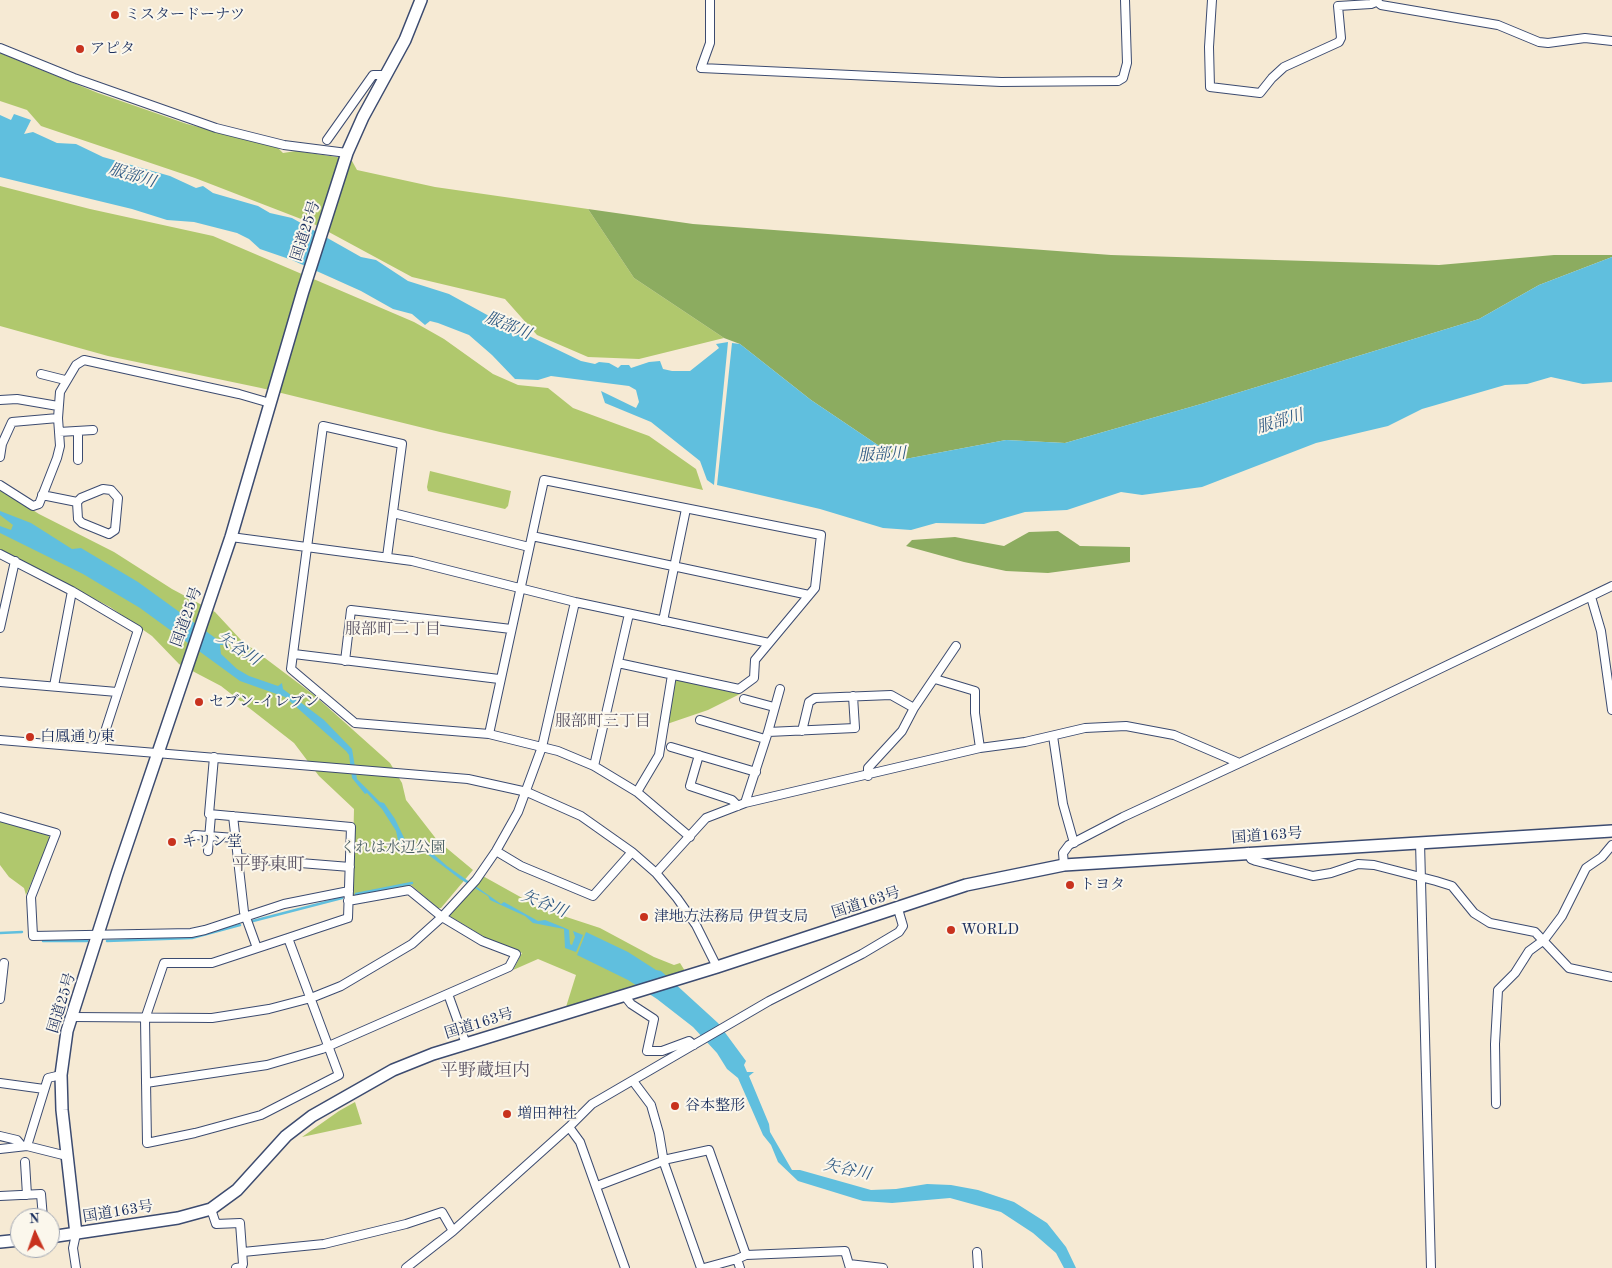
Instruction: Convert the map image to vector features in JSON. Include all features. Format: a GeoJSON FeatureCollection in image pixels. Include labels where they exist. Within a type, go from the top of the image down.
{"type":"FeatureCollection","features":[{"type":"Feature","properties":{"kind":"highway","name":"国道25号"},"geometry":{"type":"LineString","coordinates":[[76,1234],[67,1156],[61,1075],[66,1038],[97,934],[159,752],[187,662],[207,610],[231,537],[302,291],[347,153],[363,116],[405,40],[421,0]]}},
{"type":"Feature","properties":{"kind":"highway","name":"国道163号"},"geometry":{"type":"LineString","coordinates":[[76,1234],[178,1218],[211,1209],[237,1190],[286,1136],[312,1116],[393,1070],[433,1054],[717,967],[898,909],[966,885],[1064,864],[1612,831]]}},
{"type":"Feature","properties":{"kind":"highway"},"geometry":{"type":"LineString","coordinates":[[60,1236],[76,1234]]}},
{"type":"Feature","properties":{"kind":"street"},"geometry":{"type":"LineString","coordinates":[[710,0],[710,43],[701,68],[1001,82],[1118,81],[1123,78],[1127,64],[1124,0]]}},
{"type":"Feature","properties":{"kind":"street"},"geometry":{"type":"LineString","coordinates":[[1212,0],[1209,46],[1210,86],[1260,93],[1284,67],[1339,42],[1341,38],[1338,6],[1371,4],[1376,1],[1498,25],[1540,42],[1548,43],[1585,38],[1612,41]]}},
{"type":"Feature","properties":{"kind":"street"},"geometry":{"type":"LineString","coordinates":[[0,48],[74,78],[216,128],[284,144],[347,153]]}},
{"type":"Feature","properties":{"kind":"street"},"geometry":{"type":"LineString","coordinates":[[327,140],[373,75],[386,75]]}},
{"type":"Feature","properties":{"kind":"street"},"geometry":{"type":"LineString","coordinates":[[0,485],[33,506],[40,504],[57,458],[60,432],[58,406],[60,392],[76,365],[84,360],[271,401]]}},
{"type":"Feature","properties":{"kind":"street"},"geometry":{"type":"LineString","coordinates":[[41,374],[66,380]]}},
{"type":"Feature","properties":{"kind":"street"},"geometry":{"type":"LineString","coordinates":[[0,400],[17,399],[58,406]]}},
{"type":"Feature","properties":{"kind":"street"},"geometry":{"type":"LineString","coordinates":[[0,457],[1,443],[12,422],[58,418]]}},
{"type":"Feature","properties":{"kind":"street"},"geometry":{"type":"LineString","coordinates":[[387,557],[402,444],[323,426],[291,669],[355,723],[489,734],[542,747],[594,766],[637,792],[690,837]]}},
{"type":"Feature","properties":{"kind":"street"},"geometry":{"type":"LineString","coordinates":[[60,432],[93,430]]}},
{"type":"Feature","properties":{"kind":"street"},"geometry":{"type":"LineString","coordinates":[[78,431],[78,460]]}},
{"type":"Feature","properties":{"kind":"street"},"geometry":{"type":"LineString","coordinates":[[489,734],[499,679],[544,480],[686,510],[821,535],[815,588],[755,660],[754,678],[739,689],[618,663]]}},
{"type":"Feature","properties":{"kind":"street"},"geometry":{"type":"LineString","coordinates":[[103,489],[111,490],[118,498],[115,530],[108,534],[82,523],[78,519],[77,502],[81,498],[103,489]]}},
{"type":"Feature","properties":{"kind":"street"},"geometry":{"type":"LineString","coordinates":[[42,495],[77,502]]}},
{"type":"Feature","properties":{"kind":"street"},"geometry":{"type":"LineString","coordinates":[[663,620],[686,510]]}},
{"type":"Feature","properties":{"kind":"street"},"geometry":{"type":"LineString","coordinates":[[393,513],[529,547]]}},
{"type":"Feature","properties":{"kind":"street"},"geometry":{"type":"LineString","coordinates":[[532,536],[809,595]]}},
{"type":"Feature","properties":{"kind":"street"},"geometry":{"type":"LineString","coordinates":[[231,537],[412,561],[575,602],[769,643]]}},
{"type":"Feature","properties":{"kind":"street"},"geometry":{"type":"LineString","coordinates":[[0,554],[72,591],[138,630],[100,747]]}},
{"type":"Feature","properties":{"kind":"street"},"geometry":{"type":"LineString","coordinates":[[0,628],[16,561]]}},
{"type":"Feature","properties":{"kind":"street"},"geometry":{"type":"LineString","coordinates":[[1064,864],[1063,853],[1066,848],[1074,843],[1237,762],[1352,711],[1612,586]]}},
{"type":"Feature","properties":{"kind":"street"},"geometry":{"type":"LineString","coordinates":[[54,686],[72,591]]}},
{"type":"Feature","properties":{"kind":"street"},"geometry":{"type":"LineString","coordinates":[[1590,597],[1601,631],[1612,710]]}},
{"type":"Feature","properties":{"kind":"street"},"geometry":{"type":"LineString","coordinates":[[73,1017],[145,1019],[231,1016],[282,1006],[311,998],[359,977],[412,944],[445,914],[476,880],[496,851],[527,792],[542,747],[575,602]]}},
{"type":"Feature","properties":{"kind":"street"},"geometry":{"type":"LineString","coordinates":[[345,660],[351,610],[511,629]]}},
{"type":"Feature","properties":{"kind":"street"},"geometry":{"type":"LineString","coordinates":[[594,766],[629,614]]}},
{"type":"Feature","properties":{"kind":"street"},"geometry":{"type":"LineString","coordinates":[[868,776],[868,768],[902,731],[914,708],[956,646]]}},
{"type":"Feature","properties":{"kind":"street"},"geometry":{"type":"LineString","coordinates":[[294,654],[499,679]]}},
{"type":"Feature","properties":{"kind":"street"},"geometry":{"type":"LineString","coordinates":[[637,792],[658,755],[672,675]]}},
{"type":"Feature","properties":{"kind":"street"},"geometry":{"type":"LineString","coordinates":[[935,679],[975,691],[975,713],[980,748]]}},
{"type":"Feature","properties":{"kind":"street"},"geometry":{"type":"LineString","coordinates":[[0,682],[118,692]]}},
{"type":"Feature","properties":{"kind":"street"},"geometry":{"type":"LineString","coordinates":[[742,805],[756,772],[780,689]]}},
{"type":"Feature","properties":{"kind":"street"},"geometry":{"type":"LineString","coordinates":[[802,731],[809,702],[816,698],[891,695],[914,708]]}},
{"type":"Feature","properties":{"kind":"street"},"geometry":{"type":"LineString","coordinates":[[700,720],[767,735],[855,728],[853,696]]}},
{"type":"Feature","properties":{"kind":"street"},"geometry":{"type":"LineString","coordinates":[[744,699],[774,707]]}},
{"type":"Feature","properties":{"kind":"street"},"geometry":{"type":"LineString","coordinates":[[656,873],[706,818],[742,805],[980,748],[1053,736],[1094,726],[1126,726],[1174,735],[1237,762]]}},
{"type":"Feature","properties":{"kind":"street"},"geometry":{"type":"LineString","coordinates":[[1053,736],[1064,804],[1074,843]]}},
{"type":"Feature","properties":{"kind":"street"},"geometry":{"type":"LineString","coordinates":[[0,740],[468,779],[527,792],[581,816],[632,852],[656,873],[696,925],[717,967]]}},
{"type":"Feature","properties":{"kind":"street"},"geometry":{"type":"LineString","coordinates":[[671,747],[756,772]]}},
{"type":"Feature","properties":{"kind":"street"},"geometry":{"type":"LineString","coordinates":[[699,756],[690,786],[742,805]]}},
{"type":"Feature","properties":{"kind":"street"},"geometry":{"type":"LineString","coordinates":[[208,852],[214,757]]}},
{"type":"Feature","properties":{"kind":"street"},"geometry":{"type":"LineString","coordinates":[[211,814],[352,827],[348,918],[212,963],[164,963],[145,1019],[147,1143],[195,1133],[261,1115],[340,1075],[288,938]]}},
{"type":"Feature","properties":{"kind":"street"},"geometry":{"type":"LineString","coordinates":[[233,816],[245,918],[257,948]]}},
{"type":"Feature","properties":{"kind":"street"},"geometry":{"type":"LineString","coordinates":[[0,817],[56,833],[31,897],[33,936],[191,933],[245,918],[284,904],[349,891]]}},
{"type":"Feature","properties":{"kind":"street"},"geometry":{"type":"LineString","coordinates":[[194,835],[235,838]]}},
{"type":"Feature","properties":{"kind":"street"},"geometry":{"type":"LineString","coordinates":[[1420,842],[1430,1268]]}},
{"type":"Feature","properties":{"kind":"street"},"geometry":{"type":"LineString","coordinates":[[1496,1104],[1495,1044],[1498,990],[1515,973],[1529,950],[1544,940],[1562,916],[1586,868],[1602,856],[1612,845]]}},
{"type":"Feature","properties":{"kind":"street"},"geometry":{"type":"LineString","coordinates":[[496,851],[521,866],[593,896],[632,852]]}},
{"type":"Feature","properties":{"kind":"street"},"geometry":{"type":"LineString","coordinates":[[1248,852],[1251,859],[1256,861],[1313,876],[1331,873],[1358,864],[1374,865],[1422,876],[1452,886],[1468,908],[1485,921],[1498,926],[1527,928],[1544,940],[1569,968],[1612,977]]}},
{"type":"Feature","properties":{"kind":"street"},"geometry":{"type":"LineString","coordinates":[[238,858],[350,867]]}},
{"type":"Feature","properties":{"kind":"street"},"geometry":{"type":"LineString","coordinates":[[146,1084],[267,1065],[329,1046],[509,968],[516,954],[482,941],[409,890],[348,901]]}},
{"type":"Feature","properties":{"kind":"street"},"geometry":{"type":"LineString","coordinates":[[406,1268],[453,1231],[592,1104],[726,1026],[899,932],[903,926],[898,909]]}},
{"type":"Feature","properties":{"kind":"street"},"geometry":{"type":"LineString","coordinates":[[0,998],[4,963]]}},
{"type":"Feature","properties":{"kind":"street"},"geometry":{"type":"LineString","coordinates":[[448,994],[466,1044]]}},
{"type":"Feature","properties":{"kind":"street"},"geometry":{"type":"LineString","coordinates":[[625,995],[631,1004],[654,1019],[647,1051],[662,1051],[688,1041],[695,1044]]}},
{"type":"Feature","properties":{"kind":"street"},"geometry":{"type":"LineString","coordinates":[[24,1146],[48,1078],[61,1075]]}},
{"type":"Feature","properties":{"kind":"street"},"geometry":{"type":"LineString","coordinates":[[633,1081],[651,1105],[659,1133],[664,1163],[703,1268],[746,1255],[845,1251],[849,1266],[883,1268]]}},
{"type":"Feature","properties":{"kind":"street"},"geometry":{"type":"LineString","coordinates":[[0,1083],[44,1089]]}},
{"type":"Feature","properties":{"kind":"street"},"geometry":{"type":"LineString","coordinates":[[569,1127],[580,1142],[625,1268]]}},
{"type":"Feature","properties":{"kind":"street"},"geometry":{"type":"LineString","coordinates":[[0,1136],[17,1140],[24,1146]]}},
{"type":"Feature","properties":{"kind":"street"},"geometry":{"type":"LineString","coordinates":[[0,1149],[24,1146],[67,1156]]}},
{"type":"Feature","properties":{"kind":"street"},"geometry":{"type":"LineString","coordinates":[[597,1186],[664,1163],[668,1159],[709,1150],[746,1255]]}},
{"type":"Feature","properties":{"kind":"street"},"geometry":{"type":"LineString","coordinates":[[25,1162],[27,1195]]}},
{"type":"Feature","properties":{"kind":"street"},"geometry":{"type":"LineString","coordinates":[[0,1196],[41,1194],[42,1208]]}},
{"type":"Feature","properties":{"kind":"street"},"geometry":{"type":"LineString","coordinates":[[211,1209],[216,1224],[240,1222],[243,1252],[242,1267],[236,1268]]}},
{"type":"Feature","properties":{"kind":"street"},"geometry":{"type":"LineString","coordinates":[[243,1252],[324,1244],[406,1224],[442,1212],[453,1231]]}},
{"type":"Feature","properties":{"kind":"street"},"geometry":{"type":"LineString","coordinates":[[76,1234],[73,1248],[76,1268]]}},
{"type":"Feature","properties":{"kind":"street"},"geometry":{"type":"LineString","coordinates":[[977,1252],[978,1268]]}},
{"type":"Feature","properties":{"kind":"street"},"geometry":{"type":"LineString","coordinates":[[737,1259],[740,1268]]}},
{"type":"Feature","properties":{"kind":"green space"},"geometry":{"type":"Polygon","coordinates":[[[0,53],[98,93],[187,124],[277,147],[283,153],[296,151],[337,157],[352,161],[357,170],[435,187],[588,209],[634,278],[724,338],[639,359],[588,357],[537,335],[505,299],[412,277],[314,224],[195,178],[41,126],[27,110],[0,101],[0,53]]]}},
{"type":"Feature","properties":{"kind":"green space"},"geometry":{"type":"Polygon","coordinates":[[[0,186],[90,209],[213,236],[414,322],[444,339],[493,374],[518,385],[548,388],[573,408],[649,436],[696,469],[703,490],[440,432],[261,388],[108,356],[0,326],[0,186]]]}},
{"type":"Feature","properties":{"kind":"green space"},"geometry":{"type":"Polygon","coordinates":[[[588,209],[693,224],[1111,255],[1439,265],[1554,255],[1612,255],[1612,257],[1539,285],[1479,319],[1201,404],[1065,443],[1006,440],[900,460],[811,400],[740,344],[724,338],[634,278],[588,209]]]}},
{"type":"Feature","properties":{"kind":"green space"},"geometry":{"type":"Polygon","coordinates":[[[430,471],[511,491],[508,506],[505,509],[428,491],[430,471]]]}},
{"type":"Feature","properties":{"kind":"green space","name":"くれは水辺公園"},"geometry":{"type":"Polygon","coordinates":[[[0,489],[39,514],[114,552],[172,589],[215,612],[241,640],[314,695],[390,763],[402,783],[406,800],[437,840],[473,870],[441,908],[438,908],[411,885],[354,896],[352,894],[354,809],[319,776],[294,743],[221,686],[179,664],[152,636],[110,607],[0,550],[0,489]]]}},
{"type":"Feature","properties":{"kind":"green space"},"geometry":{"type":"Polygon","coordinates":[[[1058,531],[1080,546],[1130,547],[1130,562],[1048,573],[1006,571],[906,546],[912,540],[955,537],[1004,546],[1029,532],[1058,531]]]}},
{"type":"Feature","properties":{"kind":"green space"},"geometry":{"type":"Polygon","coordinates":[[[677,680],[740,694],[708,710],[667,724],[674,682],[677,680]]]}},
{"type":"Feature","properties":{"kind":"green space"},"geometry":{"type":"Polygon","coordinates":[[[0,821],[48,835],[50,839],[26,895],[24,888],[9,877],[0,865],[0,821]]]}},
{"type":"Feature","properties":{"kind":"green space"},"geometry":{"type":"Polygon","coordinates":[[[481,875],[542,909],[600,928],[654,957],[674,965],[680,963],[685,971],[566,1007],[576,975],[538,959],[513,970],[522,953],[486,938],[448,915],[481,875]]]}},
{"type":"Feature","properties":{"kind":"green space"},"geometry":{"type":"Polygon","coordinates":[[[355,1102],[362,1124],[302,1137],[339,1111],[355,1102]]]}},
{"type":"Feature","properties":{"kind":"water","name":"服部川"},"geometry":{"type":"Polygon","coordinates":[[[14,114],[31,120],[24,134],[33,132],[57,143],[76,144],[103,157],[170,176],[196,188],[203,186],[213,193],[258,206],[270,213],[292,218],[361,257],[376,260],[408,281],[449,294],[489,316],[497,317],[525,331],[529,336],[581,361],[595,364],[599,362],[609,363],[618,368],[621,365],[629,365],[631,368],[649,362],[660,361],[663,369],[690,371],[719,348],[716,344],[728,342],[714,485],[707,480],[700,461],[651,422],[605,403],[601,391],[636,408],[639,402],[636,390],[629,386],[551,376],[538,380],[515,379],[469,335],[430,321],[425,325],[412,314],[393,309],[361,291],[292,260],[260,249],[249,239],[237,233],[194,222],[167,220],[132,209],[0,177],[0,115],[11,120],[14,114]]]}},
{"type":"Feature","properties":{"kind":"water","name":"服部川"},"geometry":{"type":"Polygon","coordinates":[[[1612,257],[1612,382],[1583,384],[1551,377],[1527,384],[1505,385],[1422,409],[1388,426],[1316,443],[1202,487],[1142,495],[1121,492],[1067,510],[1025,512],[984,524],[936,523],[911,530],[883,528],[820,509],[717,485],[732,343],[740,344],[811,400],[900,460],[1006,440],[1065,443],[1201,404],[1479,319],[1539,285],[1612,257]]]}},
{"type":"Feature","properties":{"kind":"water"},"geometry":{"type":"Polygon","coordinates":[[[0,511],[31,523],[72,549],[81,548],[138,582],[225,645],[220,645],[221,654],[237,669],[249,676],[278,686],[282,683],[283,689],[324,720],[352,749],[357,779],[380,802],[384,803],[395,819],[408,846],[431,852],[447,866],[501,904],[504,902],[538,921],[545,920],[569,930],[570,944],[572,945],[575,937],[573,931],[583,935],[576,952],[565,948],[564,929],[533,923],[525,916],[490,900],[488,896],[460,879],[426,853],[411,854],[398,840],[396,831],[382,809],[367,793],[365,794],[352,778],[349,755],[346,751],[285,697],[240,681],[140,608],[83,574],[0,533],[0,526],[11,530],[13,525],[0,515],[0,511]]]}},
{"type":"Feature","properties":{"kind":"water"},"geometry":{"type":"Polygon","coordinates":[[[586,932],[628,952],[656,970],[661,971],[718,1023],[746,1061],[744,1065],[747,1072],[754,1072],[749,1076],[769,1124],[770,1132],[792,1170],[800,1170],[871,1190],[896,1189],[927,1184],[951,1185],[978,1190],[1014,1202],[1047,1223],[1066,1247],[1076,1268],[1064,1268],[1056,1253],[1033,1233],[1001,1212],[950,1198],[892,1203],[863,1201],[798,1181],[778,1162],[771,1145],[763,1135],[738,1078],[727,1069],[717,1053],[693,1027],[657,999],[628,980],[577,955],[586,932]]]}},
{"type":"Feature","properties":{"kind":"waterway"},"geometry":{"type":"LineString","coordinates":[[356,894],[412,883]]}},
{"type":"Feature","properties":{"kind":"waterway"},"geometry":{"type":"LineString","coordinates":[[253,921],[342,898]]}},
{"type":"Feature","properties":{"kind":"waterway"},"geometry":{"type":"LineString","coordinates":[[107,941],[192,938],[240,925]]}},
{"type":"Feature","properties":{"kind":"waterway"},"geometry":{"type":"LineString","coordinates":[[0,933],[22,932]]}},
{"type":"Feature","properties":{"kind":"waterway"},"geometry":{"type":"LineString","coordinates":[[43,941],[87,941]]}},
{"type":"Feature","properties":{"kind":"place","name":"ミスタードーナツ"},"geometry":{"type":"Point","coordinates":[115,15]}},
{"type":"Feature","properties":{"kind":"place","name":"アピタ"},"geometry":{"type":"Point","coordinates":[80,49]}},
{"type":"Feature","properties":{"kind":"place","name":"セブン-イレブン"},"geometry":{"type":"Point","coordinates":[199,702]}},
{"type":"Feature","properties":{"kind":"place","name":"白鳳通り東"},"geometry":{"type":"Point","coordinates":[30,737]}},
{"type":"Feature","properties":{"kind":"place","name":"キリン堂"},"geometry":{"type":"Point","coordinates":[172,842]}},
{"type":"Feature","properties":{"kind":"place","name":"トヨタ"},"geometry":{"type":"Point","coordinates":[1070,885]}},
{"type":"Feature","properties":{"kind":"place","name":"津地方法務局 伊賀支局"},"geometry":{"type":"Point","coordinates":[644,917]}},
{"type":"Feature","properties":{"kind":"place","name":"WORLD"},"geometry":{"type":"Point","coordinates":[951,930]}},
{"type":"Feature","properties":{"kind":"place","name":"谷本整形"},"geometry":{"type":"Point","coordinates":[675,1106]}},
{"type":"Feature","properties":{"kind":"place","name":"増田神社"},"geometry":{"type":"Point","coordinates":[507,1114]}},
{"type":"Feature","properties":{"kind":"district","name":"服部町二丁目"},"geometry":{"type":"Point","coordinates":[393,630]}},
{"type":"Feature","properties":{"kind":"district","name":"服部町三丁目"},"geometry":{"type":"Point","coordinates":[603,722]}},
{"type":"Feature","properties":{"kind":"district","name":"平野東町"},"geometry":{"type":"Point","coordinates":[269,865]}},
{"type":"Feature","properties":{"kind":"district","name":"平野蔵垣内"},"geometry":{"type":"Point","coordinates":[485,1071]}},
{"type":"Feature","properties":{"kind":"water label","name":"矢谷川"},"geometry":{"type":"Point","coordinates":[238,649]}},
{"type":"Feature","properties":{"kind":"water label","name":"矢谷川"},"geometry":{"type":"Point","coordinates":[544,904]}},
{"type":"Feature","properties":{"kind":"water label","name":"矢谷川"},"geometry":{"type":"Point","coordinates":[847,1170]}}]}
